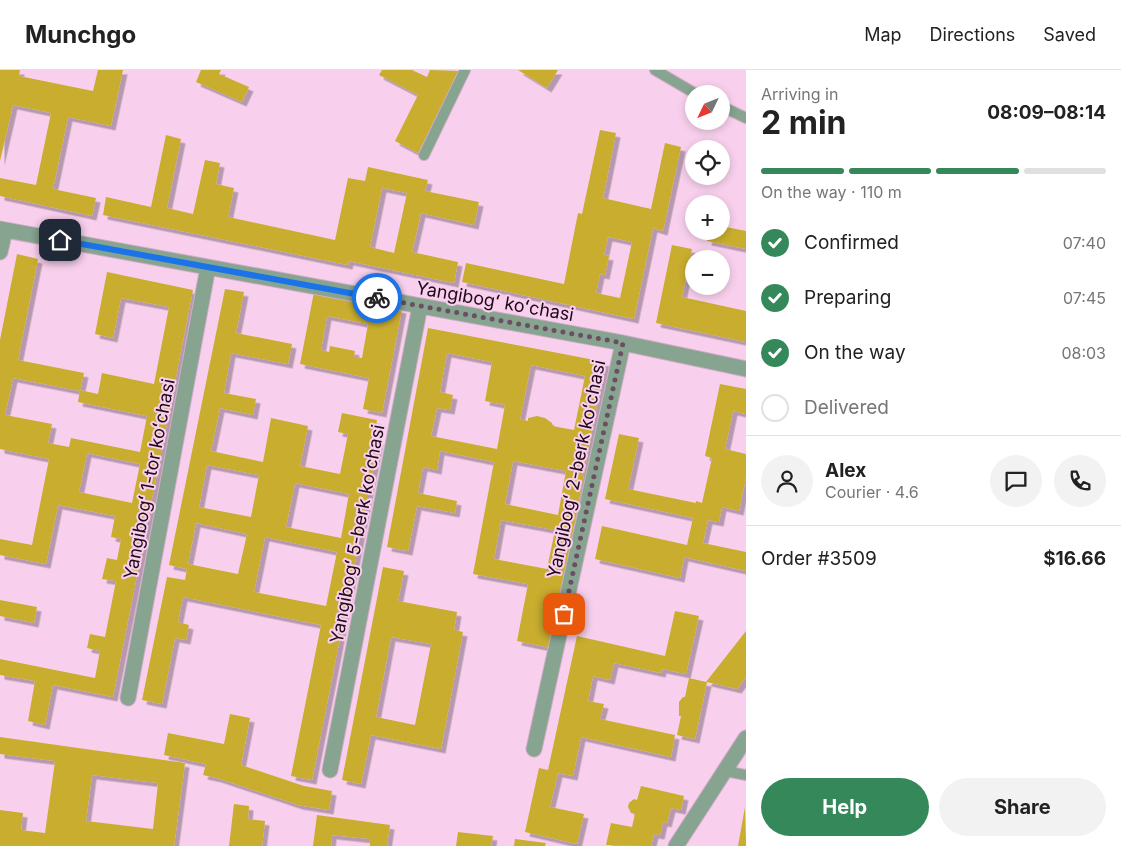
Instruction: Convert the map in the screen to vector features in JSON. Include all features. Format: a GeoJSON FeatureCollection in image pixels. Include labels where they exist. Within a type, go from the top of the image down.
{"type":"FeatureCollection","features":[{"type":"Feature","properties":{"kind":"street"},"geometry":{"type":"LineString","coordinates":[[0,252],[2,230]]}},
{"type":"Feature","properties":{"kind":"street","name":"Yangibogʻ koʻchasi"},"geometry":{"type":"LineString","coordinates":[[2,230],[623,343],[746,369]]}},
{"type":"Feature","properties":{"kind":"street","name":"Yangibogʻ 1-tor koʻchasi"},"geometry":{"type":"LineString","coordinates":[[128,698],[208,268]]}},
{"type":"Feature","properties":{"kind":"street","name":"Yangibogʻ 5-berk koʻchasi"},"geometry":{"type":"LineString","coordinates":[[330,770],[420,306]]}},
{"type":"Feature","properties":{"kind":"street","name":"Yangibogʻ 2-berk koʻchasi"},"geometry":{"type":"LineString","coordinates":[[534,749],[623,343]]}},
{"type":"Feature","properties":{"kind":"street"},"geometry":{"type":"LineString","coordinates":[[676,846],[746,738]]}},
{"type":"Feature","properties":{"kind":"lane"},"geometry":{"type":"LineString","coordinates":[[424,155],[465,70]]}},
{"type":"Feature","properties":{"kind":"lane"},"geometry":{"type":"LineString","coordinates":[[656,70],[685,87]]}},
{"type":"Feature","properties":{"kind":"lane"},"geometry":{"type":"LineString","coordinates":[[730,110],[746,118]]}},
{"type":"Feature","properties":{"kind":"lane"},"geometry":{"type":"LineString","coordinates":[[725,771],[746,775]]}},
{"type":"Feature","properties":{"kind":"building"},"geometry":{"type":"Polygon","coordinates":[[[0,70],[20,70],[19,76],[93,91],[98,70],[123,70],[111,126],[68,117],[53,189],[96,198],[92,216],[0,196],[0,178],[36,185],[51,113],[13,105],[0,161],[0,70]]]}},
{"type":"Feature","properties":{"kind":"building"},"geometry":{"type":"Polygon","coordinates":[[[201,70],[221,70],[219,74],[249,87],[242,102],[196,82],[201,70]]]}},
{"type":"Feature","properties":{"kind":"building"},"geometry":{"type":"Polygon","coordinates":[[[382,70],[412,70],[427,77],[430,70],[459,71],[418,153],[395,141],[418,95],[379,75],[382,70]]]}},
{"type":"Feature","properties":{"kind":"building"},"geometry":{"type":"Polygon","coordinates":[[[518,70],[558,70],[547,88],[518,70]]]}},
{"type":"Feature","properties":{"kind":"building"},"geometry":{"type":"Polygon","coordinates":[[[600,130],[616,133],[603,198],[651,209],[665,143],[681,147],[663,231],[653,228],[634,319],[462,282],[466,263],[564,284],[578,213],[582,214],[600,130]],[[608,237],[604,255],[609,256],[605,275],[600,274],[596,293],[620,298],[632,242],[608,237]]]}},
{"type":"Feature","properties":{"kind":"building"},"geometry":{"type":"Polygon","coordinates":[[[166,135],[181,139],[167,208],[193,214],[205,160],[220,163],[216,184],[234,188],[228,217],[335,240],[348,178],[365,181],[368,167],[428,180],[425,191],[479,202],[474,225],[421,213],[412,252],[458,262],[454,283],[349,261],[348,265],[103,215],[106,197],[151,207],[166,135]],[[382,188],[370,247],[394,253],[407,193],[382,188]]]}},
{"type":"Feature","properties":{"kind":"building"},"geometry":{"type":"Polygon","coordinates":[[[730,228],[746,231],[746,249],[707,241],[730,240],[730,228]]]}},
{"type":"Feature","properties":{"kind":"building"},"geometry":{"type":"Polygon","coordinates":[[[672,245],[692,249],[685,250],[685,283],[682,297],[746,311],[746,342],[656,323],[672,245]]]}},
{"type":"Feature","properties":{"kind":"building"},"geometry":{"type":"Polygon","coordinates":[[[17,254],[38,259],[18,360],[84,373],[80,390],[98,394],[102,373],[154,384],[169,307],[121,298],[113,338],[95,334],[107,272],[193,290],[113,697],[53,685],[45,725],[28,721],[35,681],[0,675],[0,659],[95,678],[100,651],[87,648],[90,634],[105,637],[116,581],[102,579],[107,558],[117,560],[121,539],[111,537],[115,516],[58,505],[46,564],[0,555],[0,539],[32,545],[49,459],[0,449],[0,340],[17,254]],[[13,378],[5,415],[52,424],[48,443],[69,447],[71,438],[140,452],[147,416],[78,402],[80,391],[13,378]],[[87,453],[79,492],[132,503],[140,464],[87,453]]]}},
{"type":"Feature","properties":{"kind":"building"},"geometry":{"type":"Polygon","coordinates":[[[225,289],[244,292],[236,333],[292,344],[288,364],[231,353],[224,393],[256,399],[253,415],[220,408],[211,451],[263,462],[271,418],[308,426],[300,466],[340,474],[348,434],[338,432],[342,413],[377,420],[374,439],[379,440],[312,780],[291,776],[321,625],[183,597],[178,622],[189,625],[186,640],[175,638],[162,704],[142,700],[167,577],[185,580],[187,569],[169,565],[225,289]],[[207,465],[199,507],[251,517],[259,475],[207,465]],[[295,483],[286,527],[341,538],[349,494],[295,483]],[[196,523],[188,564],[238,574],[247,534],[196,523]],[[265,537],[254,592],[326,606],[337,552],[265,537]]]}},
{"type":"Feature","properties":{"kind":"building"},"geometry":{"type":"Polygon","coordinates":[[[314,292],[402,309],[382,413],[363,409],[369,378],[300,364],[314,292]],[[327,316],[321,350],[329,352],[330,346],[355,351],[354,357],[362,358],[368,324],[327,316]]]}},
{"type":"Feature","properties":{"kind":"building"},"geometry":{"type":"Polygon","coordinates":[[[428,328],[605,362],[551,648],[517,641],[528,584],[473,574],[494,462],[440,451],[437,470],[423,467],[418,493],[457,501],[455,513],[417,506],[408,551],[387,547],[428,328]],[[447,353],[440,392],[453,395],[450,410],[437,408],[431,436],[497,449],[505,405],[485,401],[492,362],[447,353]],[[531,365],[520,419],[528,421],[528,418],[537,416],[545,418],[552,423],[552,426],[574,430],[585,376],[531,365]],[[513,461],[505,504],[558,515],[566,471],[513,461]],[[501,520],[494,559],[547,569],[555,530],[501,520]]]}},
{"type":"Feature","properties":{"kind":"building"},"geometry":{"type":"Polygon","coordinates":[[[720,384],[746,389],[746,414],[733,411],[725,449],[746,454],[746,477],[739,511],[722,507],[719,522],[708,520],[703,543],[746,552],[746,571],[684,557],[680,578],[595,559],[602,526],[687,545],[693,518],[605,499],[619,434],[639,438],[628,489],[702,503],[712,458],[705,456],[720,384]]]}},
{"type":"Feature","properties":{"kind":"building"},"geometry":{"type":"Polygon","coordinates":[[[383,567],[404,571],[398,601],[457,612],[454,630],[463,632],[441,749],[371,735],[361,784],[342,780],[383,567]],[[391,637],[376,717],[415,725],[431,644],[391,637]]]}},
{"type":"Feature","properties":{"kind":"building"},"geometry":{"type":"Polygon","coordinates":[[[0,600],[37,607],[34,623],[0,616],[0,600]]]}},
{"type":"Feature","properties":{"kind":"building"},"geometry":{"type":"Polygon","coordinates":[[[675,611],[699,616],[686,674],[662,669],[661,673],[614,663],[610,680],[593,676],[588,701],[604,704],[600,719],[675,735],[671,757],[581,737],[573,776],[558,773],[550,807],[584,814],[577,844],[525,832],[539,768],[548,770],[577,636],[665,656],[675,611]]]}},
{"type":"Feature","properties":{"kind":"building"},"geometry":{"type":"Polygon","coordinates":[[[746,631],[746,677],[737,689],[707,682],[695,739],[677,735],[681,716],[679,716],[679,702],[685,697],[689,678],[706,682],[746,631]]]}},
{"type":"Feature","properties":{"kind":"building"},"geometry":{"type":"Polygon","coordinates":[[[230,714],[250,718],[241,765],[304,786],[332,791],[329,810],[298,805],[203,775],[206,764],[164,755],[168,733],[224,744],[230,714]]]}},
{"type":"Feature","properties":{"kind":"building"},"geometry":{"type":"Polygon","coordinates":[[[0,737],[185,763],[174,846],[0,846],[0,810],[23,813],[21,830],[45,833],[55,761],[0,754],[0,737]],[[92,775],[86,821],[153,829],[158,783],[92,775]]]}},
{"type":"Feature","properties":{"kind":"building"},"geometry":{"type":"Polygon","coordinates":[[[641,786],[684,796],[681,810],[671,808],[667,823],[663,822],[660,835],[654,834],[651,846],[606,845],[611,823],[632,827],[635,814],[631,813],[628,807],[629,803],[634,799],[637,800],[641,786]]]}},
{"type":"Feature","properties":{"kind":"building"},"geometry":{"type":"Polygon","coordinates":[[[234,804],[249,806],[248,819],[265,821],[262,846],[229,846],[234,804]]]}},
{"type":"Feature","properties":{"kind":"building"},"geometry":{"type":"Polygon","coordinates":[[[745,807],[746,846],[738,846],[745,807]]]}},
{"type":"Feature","properties":{"kind":"building"},"geometry":{"type":"Polygon","coordinates":[[[317,815],[390,825],[387,846],[370,846],[370,839],[332,835],[331,846],[313,846],[317,815]]]}},
{"type":"Feature","properties":{"kind":"building"},"geometry":{"type":"Polygon","coordinates":[[[458,832],[493,836],[491,846],[456,846],[458,832]]]}},
{"type":"Feature","properties":{"kind":"building"},"geometry":{"type":"Polygon","coordinates":[[[515,839],[546,843],[545,846],[514,846],[515,839]]]}},
{"type":"Feature","properties":{"kind":"way so far"},"geometry":{"type":"LineString","coordinates":[[377,298],[623,343],[564,614]]}},
{"type":"Feature","properties":{"kind":"route"},"geometry":{"type":"LineString","coordinates":[[60,240],[377,298]]}}]}
